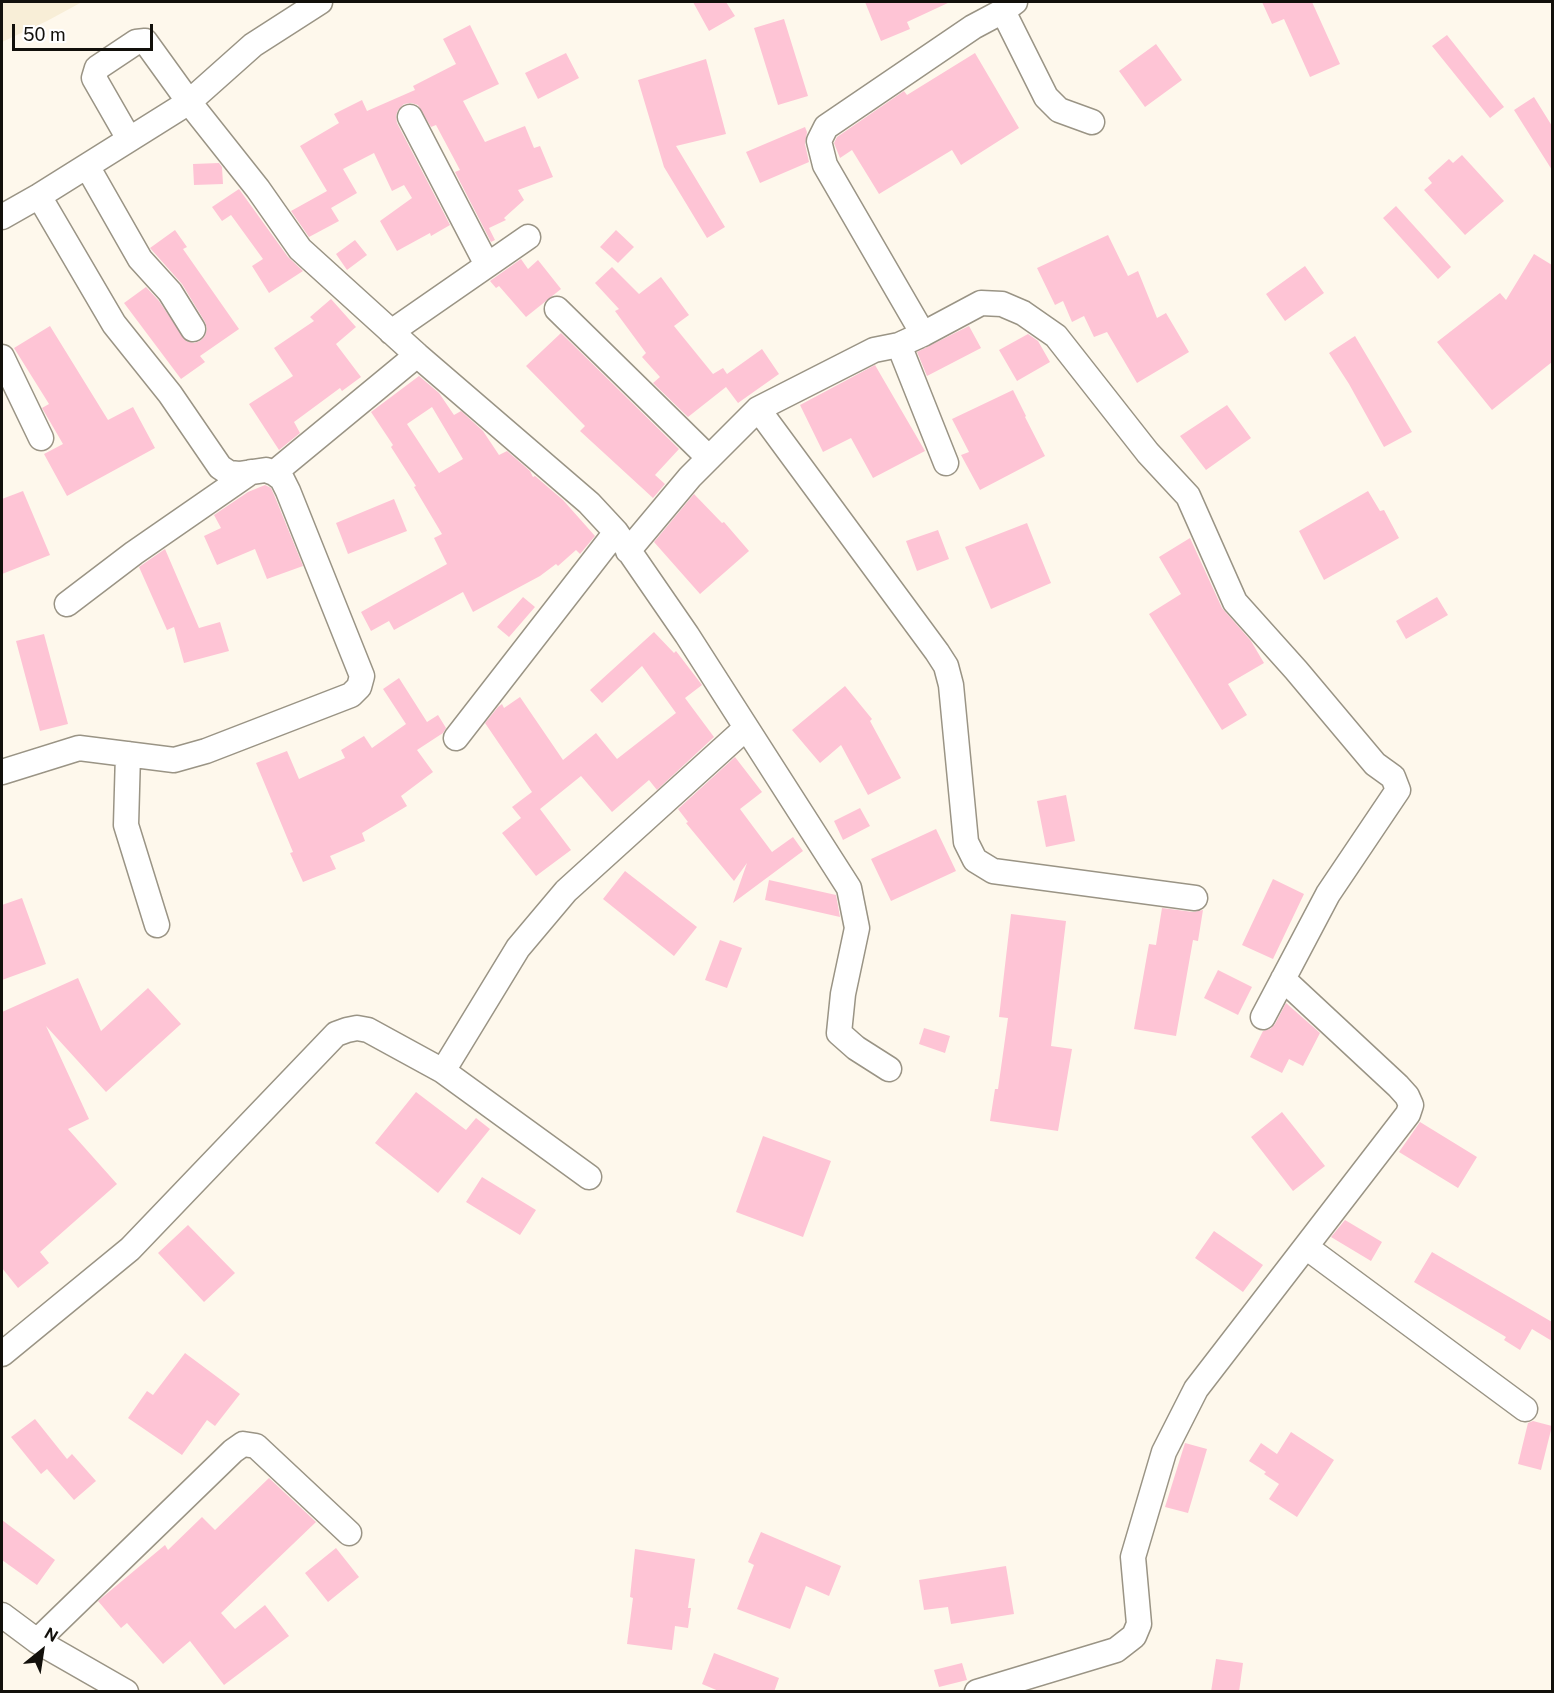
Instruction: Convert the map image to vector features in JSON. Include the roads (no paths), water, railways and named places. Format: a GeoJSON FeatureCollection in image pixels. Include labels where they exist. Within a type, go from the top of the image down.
{"type":"FeatureCollection","features":[{"type":"Feature","properties":{"kind":"street"},"geometry":{"type":"LineString","coordinates":[[2,217],[189,102],[254,45],[320,2]]}},
{"type":"Feature","properties":{"kind":"street"},"geometry":{"type":"LineString","coordinates":[[923,334],[825,165],[819,141],[826,127],[973,27],[1009,6],[1046,97],[1059,110],[1092,122]]}},
{"type":"Feature","properties":{"kind":"street"},"geometry":{"type":"LineString","coordinates":[[129,140],[94,78],[96,68],[136,42],[145,41],[189,102],[258,189],[300,249],[417,355],[589,503],[622,542],[687,635],[849,888],[857,928],[843,994],[839,1033],[855,1048],[889,1069]]}},
{"type":"Feature","properties":{"kind":"street"},"geometry":{"type":"LineString","coordinates":[[410,117],[488,265]]}},
{"type":"Feature","properties":{"kind":"street"},"geometry":{"type":"LineString","coordinates":[[87,166],[140,259],[170,292],[193,329]]}},
{"type":"Feature","properties":{"kind":"street"},"geometry":{"type":"LineString","coordinates":[[2,772],[79,748],[174,760],[206,751],[351,695],[359,687],[362,676],[282,479],[263,472],[229,473],[220,467],[170,394],[114,324],[39,196]]}},
{"type":"Feature","properties":{"kind":"street"},"geometry":{"type":"LineString","coordinates":[[391,332],[528,237]]}},
{"type":"Feature","properties":{"kind":"street"},"geometry":{"type":"LineString","coordinates":[[456,738],[622,542],[758,409],[874,350],[899,345],[981,303],[1002,304],[1023,313],[1056,336],[1148,453],[1188,496],[1235,602],[1375,764],[1393,777],[1398,790],[1328,894],[1263,1017]]}},
{"type":"Feature","properties":{"kind":"street"},"geometry":{"type":"LineString","coordinates":[[557,309],[709,458]]}},
{"type":"Feature","properties":{"kind":"street"},"geometry":{"type":"LineString","coordinates":[[899,345],[946,463]]}},
{"type":"Feature","properties":{"kind":"street"},"geometry":{"type":"LineString","coordinates":[[67,604],[134,553],[263,472],[417,355]]}},
{"type":"Feature","properties":{"kind":"street"},"geometry":{"type":"LineString","coordinates":[[2,357],[41,438]]}},
{"type":"Feature","properties":{"kind":"street"},"geometry":{"type":"LineString","coordinates":[[758,409],[946,666],[951,685],[966,842],[975,860],[993,871],[1196,898]]}},
{"type":"Feature","properties":{"kind":"street"},"geometry":{"type":"LineString","coordinates":[[443,1071],[518,948],[566,891],[746,728]]}},
{"type":"Feature","properties":{"kind":"street"},"geometry":{"type":"LineString","coordinates":[[128,754],[126,825],[157,925]]}},
{"type":"Feature","properties":{"kind":"street"},"geometry":{"type":"LineString","coordinates":[[977,1692],[1116,1650],[1134,1636],[1139,1624],[1133,1557],[1164,1452],[1196,1389],[1403,1122],[1411,1105],[1398,1086],[1283,979]]}},
{"type":"Feature","properties":{"kind":"street"},"geometry":{"type":"LineString","coordinates":[[2,1354],[130,1249],[336,1034],[357,1028],[368,1030],[443,1071],[589,1176]]}},
{"type":"Feature","properties":{"kind":"street"},"geometry":{"type":"LineString","coordinates":[[1306,1247],[1525,1409]]}},
{"type":"Feature","properties":{"kind":"street"},"geometry":{"type":"LineString","coordinates":[[37,1641],[233,1451],[243,1444],[256,1446],[349,1533]]}},
{"type":"Feature","properties":{"kind":"street"},"geometry":{"type":"LineString","coordinates":[[2,1616],[37,1641],[126,1692]]}}]}
